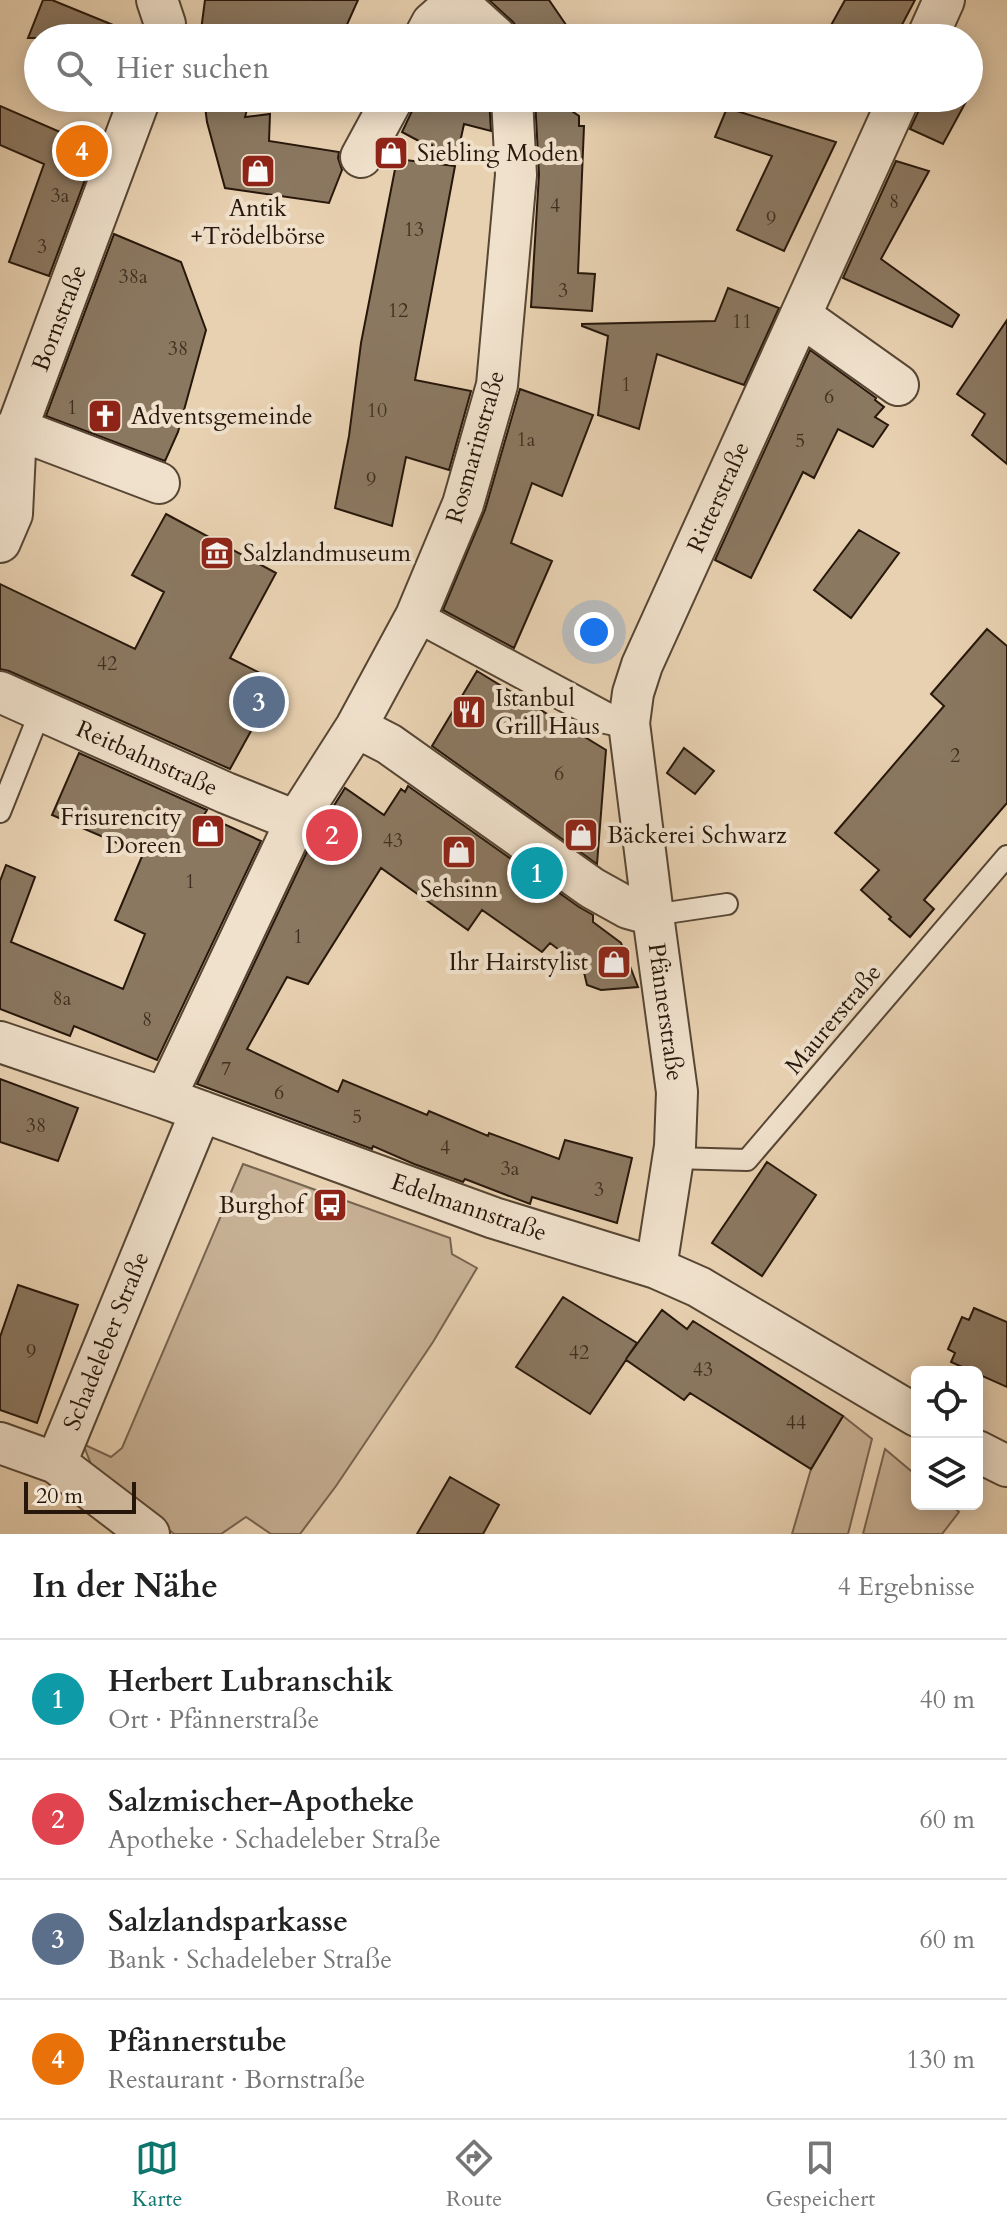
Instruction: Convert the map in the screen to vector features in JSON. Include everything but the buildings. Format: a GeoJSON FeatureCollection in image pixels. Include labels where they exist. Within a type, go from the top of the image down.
{"type":"FeatureCollection","features":[{"type":"Feature","properties":{"kind":"street"},"geometry":{"type":"LineString","coordinates":[[933,24],[944,0]]}},
{"type":"Feature","properties":{"kind":"street"},"geometry":{"type":"LineString","coordinates":[[431,24],[456,1],[481,24]]}},
{"type":"Feature","properties":{"kind":"street","name":"Bornstraße"},"geometry":{"type":"LineString","coordinates":[[0,542],[12,514],[8,433],[134,112]]}},
{"type":"Feature","properties":{"kind":"street"},"geometry":{"type":"LineString","coordinates":[[361,157],[385,112]]}},
{"type":"Feature","properties":{"kind":"street","name":"Rosmarinstraße"},"geometry":{"type":"LineString","coordinates":[[356,727],[416,616],[463,504],[497,385],[516,175],[514,112]]}},
{"type":"Feature","properties":{"kind":"street","name":"Ritterstraße"},"geometry":{"type":"LineString","coordinates":[[653,915],[629,723],[633,693],[642,665],[893,112]]}},
{"type":"Feature","properties":{"kind":"street"},"geometry":{"type":"LineString","coordinates":[[801,316],[898,385]]}},
{"type":"Feature","properties":{"kind":"street"},"geometry":{"type":"LineString","coordinates":[[8,433],[35,436],[159,483]]}},
{"type":"Feature","properties":{"kind":"street"},"geometry":{"type":"LineString","coordinates":[[416,616],[606,718],[629,723]]}},
{"type":"Feature","properties":{"kind":"street","name":"Reitbahnstraße"},"geometry":{"type":"LineString","coordinates":[[0,692],[296,821]]}},
{"type":"Feature","properties":{"kind":"street","name":"Schadeleber Straße"},"geometry":{"type":"LineString","coordinates":[[56,1463],[183,1104],[296,821],[356,727]]}},
{"type":"Feature","properties":{"kind":"street","name":"Pfännerstraße"},"geometry":{"type":"LineString","coordinates":[[356,727],[389,744],[592,888],[628,908],[653,915],[677,1092],[673,1158],[656,1268]]}},
{"type":"Feature","properties":{"kind":"street","name":"Edelmannstraße"},"geometry":{"type":"LineString","coordinates":[[0,1042],[183,1104],[494,1218],[656,1268],[699,1287],[911,1413]]}},
{"type":"Feature","properties":{"kind":"street"},"geometry":{"type":"LineString","coordinates":[[0,1443],[56,1463],[149,1534]]}},
{"type":"Feature","properties":{"kind":"street"},"geometry":{"type":"LineString","coordinates":[[983,1454],[1007,1466]]}},
{"type":"Feature","properties":{"kind":"lane"},"geometry":{"type":"LineString","coordinates":[[0,812],[40,712]]}},
{"type":"Feature","properties":{"kind":"lane","name":"Maurerstraße"},"geometry":{"type":"LineString","coordinates":[[673,1158],[747,1160],[1007,856]]}},
{"type":"Feature","properties":{"kind":"lane"},"geometry":{"type":"LineString","coordinates":[[653,915],[727,904]]}},
{"type":"Feature","properties":{"kind":"shaded area"},"geometry":{"type":"Polygon","coordinates":[[[243,1164],[450,1238],[452,1254],[477,1268],[433,1342],[300,1534],[271,1534],[246,1517],[221,1534],[174,1534],[91,1464],[83,1444],[111,1457],[122,1448],[243,1164]]]}},
{"type":"Feature","properties":{"kind":"shaded area"},"geometry":{"type":"Polygon","coordinates":[[[843,1416],[872,1439],[848,1534],[792,1534],[811,1469],[843,1416]]]}},
{"type":"Feature","properties":{"kind":"shaded area"},"geometry":{"type":"Polygon","coordinates":[[[885,1449],[911,1471],[911,1510],[959,1512],[942,1534],[863,1534],[885,1449]]]}},
{"type":"Feature","properties":{"kind":"place","name":"Pfännerstube"},"geometry":{"type":"Point","coordinates":[82,151]}},
{"type":"Feature","properties":{"kind":"place","name":"Siebling Moden"},"geometry":{"type":"Point","coordinates":[391,153]}},
{"type":"Feature","properties":{"kind":"place","name":"Antik +Trödelbörse"},"geometry":{"type":"Point","coordinates":[258,171]}},
{"type":"Feature","properties":{"kind":"place","name":"Adventsgemeinde"},"geometry":{"type":"Point","coordinates":[105,416]}},
{"type":"Feature","properties":{"kind":"place","name":"Salzlandmuseum"},"geometry":{"type":"Point","coordinates":[217,553]}},
{"type":"Feature","properties":{"kind":"place","name":"Salzlandsparkasse"},"geometry":{"type":"Point","coordinates":[259,702]}},
{"type":"Feature","properties":{"kind":"place","name":"Istanbul Grill Haus"},"geometry":{"type":"Point","coordinates":[469,712]}},
{"type":"Feature","properties":{"kind":"place","name":"Frisurencity Doreen"},"geometry":{"type":"Point","coordinates":[208,831]}},
{"type":"Feature","properties":{"kind":"place","name":"Salzmischer-Apotheke"},"geometry":{"type":"Point","coordinates":[332,835]}},
{"type":"Feature","properties":{"kind":"place","name":"Bäckerei Schwarz"},"geometry":{"type":"Point","coordinates":[581,835]}},
{"type":"Feature","properties":{"kind":"place","name":"Sehsinn"},"geometry":{"type":"Point","coordinates":[459,852]}},
{"type":"Feature","properties":{"kind":"place","name":"Herbert Lubranschik"},"geometry":{"type":"Point","coordinates":[537,873]}},
{"type":"Feature","properties":{"kind":"place","name":"Ihr Hairstylist"},"geometry":{"type":"Point","coordinates":[614,962]}},
{"type":"Feature","properties":{"kind":"place","name":"Burghof"},"geometry":{"type":"Point","coordinates":[330,1205]}}]}
